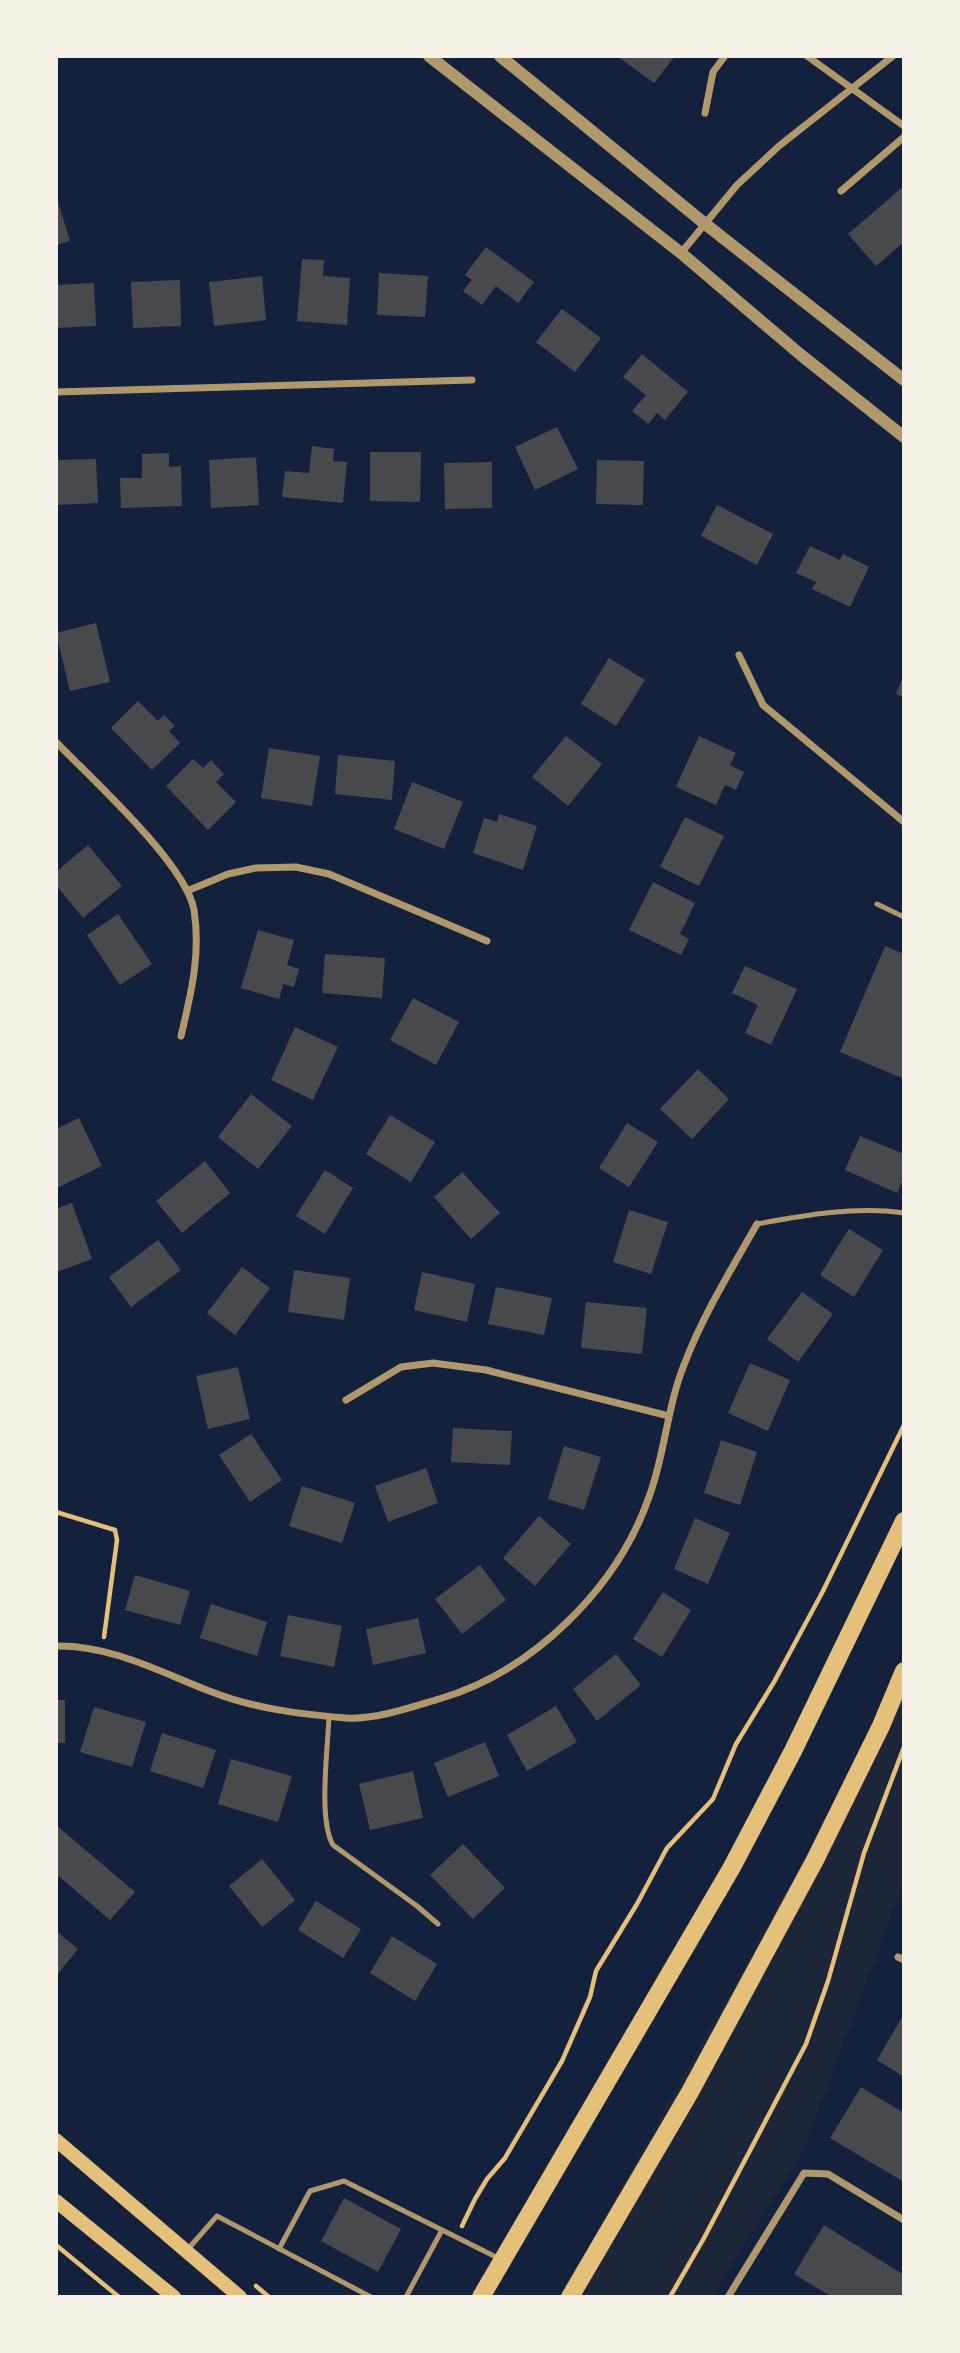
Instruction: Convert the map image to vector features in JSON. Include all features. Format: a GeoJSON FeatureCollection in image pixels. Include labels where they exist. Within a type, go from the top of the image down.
{"type":"FeatureCollection","features":[{"type":"Feature","properties":{"kind":"main road"},"geometry":{"type":"LineString","coordinates":[[481,2297],[732,1867],[793,1751],[904,1521]]}},
{"type":"Feature","properties":{"kind":"main road"},"geometry":{"type":"LineString","coordinates":[[570,2297],[690,2092],[809,1872],[881,1726],[904,1671]]}},
{"type":"Feature","properties":{"kind":"main road"},"geometry":{"type":"LineString","coordinates":[[56,2140],[240,2297]]}},
{"type":"Feature","properties":{"kind":"main road"},"geometry":{"type":"LineString","coordinates":[[56,2200],[174,2297]]}},
{"type":"Feature","properties":{"kind":"street"},"geometry":{"type":"LineString","coordinates":[[429,56],[681,253],[801,355],[904,437]]}},
{"type":"Feature","properties":{"kind":"street"},"geometry":{"type":"LineString","coordinates":[[500,56],[704,223],[904,380]]}},
{"type":"Feature","properties":{"kind":"street"},"geometry":{"type":"LineString","coordinates":[[705,113],[713,72],[725,56]]}},
{"type":"Feature","properties":{"kind":"street"},"geometry":{"type":"LineString","coordinates":[[807,56],[904,126]]}},
{"type":"Feature","properties":{"kind":"street"},"geometry":{"type":"LineString","coordinates":[[681,253],[737,185],[779,146],[893,56]]}},
{"type":"Feature","properties":{"kind":"street"},"geometry":{"type":"LineString","coordinates":[[841,191],[904,137]]}},
{"type":"Feature","properties":{"kind":"street"},"geometry":{"type":"LineString","coordinates":[[56,392],[472,380]]}},
{"type":"Feature","properties":{"kind":"street"},"geometry":{"type":"LineString","coordinates":[[739,655],[763,705],[904,822]]}},
{"type":"Feature","properties":{"kind":"street"},"geometry":{"type":"LineString","coordinates":[[56,742],[154,845],[174,869],[187,891],[194,910],[196,972],[181,1037]]}},
{"type":"Feature","properties":{"kind":"street"},"geometry":{"type":"LineString","coordinates":[[187,891],[228,874],[256,868],[304,868],[329,874],[487,941]]}},
{"type":"Feature","properties":{"kind":"street"},"geometry":{"type":"LineString","coordinates":[[56,1646],[118,1655],[162,1670],[213,1693],[247,1703],[284,1712],[351,1718],[398,1711],[456,1694],[501,1674],[541,1646],[576,1614],[607,1578],[628,1542],[649,1500],[683,1366],[711,1305],[757,1224]]}},
{"type":"Feature","properties":{"kind":"street"},"geometry":{"type":"LineString","coordinates":[[346,1400],[401,1367],[433,1363],[486,1370],[669,1416]]}},
{"type":"Feature","properties":{"kind":"street"},"geometry":{"type":"LineString","coordinates":[[728,2297],[804,2173],[828,2174],[904,2220]]}},
{"type":"Feature","properties":{"kind":"lane"},"geometry":{"type":"LineString","coordinates":[[877,904],[904,917]]}},
{"type":"Feature","properties":{"kind":"lane"},"geometry":{"type":"LineString","coordinates":[[757,1224],[870,1210],[904,1213]]}},
{"type":"Feature","properties":{"kind":"lane"},"geometry":{"type":"LineString","coordinates":[[330,1716],[325,1821],[333,1845],[438,1924]]}},
{"type":"Feature","properties":{"kind":"lane"},"geometry":{"type":"LineString","coordinates":[[279,2249],[310,2191],[345,2181],[503,2260]]}},
{"type":"Feature","properties":{"kind":"lane"},"geometry":{"type":"LineString","coordinates":[[186,2252],[217,2216],[371,2297]]}},
{"type":"Feature","properties":{"kind":"lane"},"geometry":{"type":"LineString","coordinates":[[406,2297],[442,2230]]}},
{"type":"Feature","properties":{"kind":"path"},"geometry":{"type":"LineString","coordinates":[[456,2237],[481,2189],[505,2158],[562,2061],[590,1997],[596,1971],[667,1849],[713,1798],[736,1744],[824,1591],[904,1425]]}},
{"type":"Feature","properties":{"kind":"path"},"geometry":{"type":"LineString","coordinates":[[56,1512],[115,1530],[117,1540],[101,1652]]}},
{"type":"Feature","properties":{"kind":"path"},"geometry":{"type":"LineString","coordinates":[[670,2297],[806,2044],[828,1981],[864,1853],[904,1747]]}},
{"type":"Feature","properties":{"kind":"path"},"geometry":{"type":"LineString","coordinates":[[56,2245],[119,2297]]}},
{"type":"Feature","properties":{"kind":"shaded area"},"geometry":{"type":"Polygon","coordinates":[[[904,1680],[904,1890],[897,1901],[803,2152],[711,2297],[560,2297],[904,1680]]]}},
{"type":"Feature","properties":{"kind":"building"},"geometry":{"type":"Polygon","coordinates":[[[675,56],[654,83],[620,58],[675,56]]]}},
{"type":"Feature","properties":{"kind":"building"},"geometry":{"type":"Polygon","coordinates":[[[904,186],[904,242],[876,266],[848,234],[904,186]]]}},
{"type":"Feature","properties":{"kind":"building"},"geometry":{"type":"Polygon","coordinates":[[[56,195],[70,241],[56,245],[56,195]]]}},
{"type":"Feature","properties":{"kind":"building"},"geometry":{"type":"Polygon","coordinates":[[[486,247],[534,282],[518,303],[496,286],[482,305],[463,291],[472,280],[465,275],[486,247]]]}},
{"type":"Feature","properties":{"kind":"building"},"geometry":{"type":"Polygon","coordinates":[[[302,259],[324,260],[323,276],[350,278],[347,325],[297,321],[302,259]]]}},
{"type":"Feature","properties":{"kind":"building"},"geometry":{"type":"Polygon","coordinates":[[[379,273],[428,276],[425,317],[377,315],[379,273]]]}},
{"type":"Feature","properties":{"kind":"building"},"geometry":{"type":"Polygon","coordinates":[[[262,276],[266,320],[214,326],[209,282],[262,276]]]}},
{"type":"Feature","properties":{"kind":"building"},"geometry":{"type":"Polygon","coordinates":[[[180,280],[181,326],[133,328],[131,282],[180,280]]]}},
{"type":"Feature","properties":{"kind":"building"},"geometry":{"type":"Polygon","coordinates":[[[94,283],[96,326],[56,328],[56,285],[94,283]]]}},
{"type":"Feature","properties":{"kind":"building"},"geometry":{"type":"Polygon","coordinates":[[[562,309],[601,338],[575,372],[536,342],[562,309]]]}},
{"type":"Feature","properties":{"kind":"building"},"geometry":{"type":"Polygon","coordinates":[[[642,354],[688,392],[665,420],[657,413],[648,424],[632,411],[646,395],[623,377],[642,354]]]}},
{"type":"Feature","properties":{"kind":"building"},"geometry":{"type":"Polygon","coordinates":[[[557,427],[578,469],[535,490],[515,447],[557,427]]]}},
{"type":"Feature","properties":{"kind":"building"},"geometry":{"type":"Polygon","coordinates":[[[312,446],[334,449],[333,461],[347,462],[343,503],[282,497],[285,471],[309,473],[312,446]]]}},
{"type":"Feature","properties":{"kind":"building"},"geometry":{"type":"Polygon","coordinates":[[[370,452],[421,452],[420,502],[370,501],[370,452]]]}},
{"type":"Feature","properties":{"kind":"building"},"geometry":{"type":"Polygon","coordinates":[[[169,453],[169,467],[181,466],[182,506],[121,508],[120,478],[142,478],[142,454],[169,453]]]}},
{"type":"Feature","properties":{"kind":"building"},"geometry":{"type":"Polygon","coordinates":[[[256,457],[259,505],[211,508],[209,460],[256,457]]]}},
{"type":"Feature","properties":{"kind":"building"},"geometry":{"type":"Polygon","coordinates":[[[96,459],[98,503],[56,505],[56,460],[96,459]]]}},
{"type":"Feature","properties":{"kind":"building"},"geometry":{"type":"Polygon","coordinates":[[[597,460],[644,461],[643,505],[596,504],[597,460]]]}},
{"type":"Feature","properties":{"kind":"building"},"geometry":{"type":"Polygon","coordinates":[[[492,462],[492,508],[445,509],[444,463],[492,462]]]}},
{"type":"Feature","properties":{"kind":"building"},"geometry":{"type":"Polygon","coordinates":[[[717,505],[773,534],[757,565],[701,536],[717,505]]]}},
{"type":"Feature","properties":{"kind":"building"},"geometry":{"type":"Polygon","coordinates":[[[810,546],[840,560],[843,554],[869,567],[850,607],[812,589],[816,582],[796,573],[810,546]]]}},
{"type":"Feature","properties":{"kind":"building"},"geometry":{"type":"Polygon","coordinates":[[[96,623],[110,682],[70,691],[56,633],[96,623]]]}},
{"type":"Feature","properties":{"kind":"building"},"geometry":{"type":"Polygon","coordinates":[[[609,658],[645,680],[616,726],[581,704],[609,658]]]}},
{"type":"Feature","properties":{"kind":"building"},"geometry":{"type":"Polygon","coordinates":[[[904,675],[904,697],[896,694],[904,675]]]}},
{"type":"Feature","properties":{"kind":"building"},"geometry":{"type":"Polygon","coordinates":[[[138,701],[158,721],[164,715],[175,726],[169,731],[180,743],[152,770],[111,728],[138,701]]]}},
{"type":"Feature","properties":{"kind":"building"},"geometry":{"type":"Polygon","coordinates":[[[566,736],[602,764],[568,806],[532,777],[566,736]]]}},
{"type":"Feature","properties":{"kind":"building"},"geometry":{"type":"Polygon","coordinates":[[[699,736],[736,753],[730,765],[744,772],[736,790],[725,785],[716,805],[676,787],[699,736]]]}},
{"type":"Feature","properties":{"kind":"building"},"geometry":{"type":"Polygon","coordinates":[[[269,748],[320,756],[312,806],[261,798],[269,748]]]}},
{"type":"Feature","properties":{"kind":"building"},"geometry":{"type":"Polygon","coordinates":[[[338,755],[395,761],[392,800],[335,794],[338,755]]]}},
{"type":"Feature","properties":{"kind":"building"},"geometry":{"type":"Polygon","coordinates":[[[193,759],[203,768],[211,760],[224,774],[216,782],[236,802],[208,830],[166,786],[193,759]]]}},
{"type":"Feature","properties":{"kind":"building"},"geometry":{"type":"Polygon","coordinates":[[[412,782],[463,802],[444,849],[394,829],[412,782]]]}},
{"type":"Feature","properties":{"kind":"building"},"geometry":{"type":"Polygon","coordinates":[[[499,814],[537,826],[523,870],[473,853],[484,818],[497,822],[499,814]]]}},
{"type":"Feature","properties":{"kind":"building"},"geometry":{"type":"Polygon","coordinates":[[[685,817],[724,836],[699,886],[660,867],[685,817]]]}},
{"type":"Feature","properties":{"kind":"building"},"geometry":{"type":"Polygon","coordinates":[[[88,845],[122,886],[83,918],[56,885],[56,872],[88,845]]]}},
{"type":"Feature","properties":{"kind":"building"},"geometry":{"type":"Polygon","coordinates":[[[653,882],[695,903],[680,934],[689,939],[681,955],[629,930],[653,882]]]}},
{"type":"Feature","properties":{"kind":"building"},"geometry":{"type":"Polygon","coordinates":[[[118,914],[152,964],[120,985],[87,935],[118,914]]]}},
{"type":"Feature","properties":{"kind":"building"},"geometry":{"type":"Polygon","coordinates":[[[258,930],[294,940],[287,965],[299,969],[294,987],[283,984],[279,999],[241,988],[258,930]]]}},
{"type":"Feature","properties":{"kind":"building"},"geometry":{"type":"Polygon","coordinates":[[[885,946],[904,954],[904,1079],[840,1052],[885,946]]]}},
{"type":"Feature","properties":{"kind":"building"},"geometry":{"type":"Polygon","coordinates":[[[325,954],[385,958],[382,998],[322,993],[325,954]]]}},
{"type":"Feature","properties":{"kind":"building"},"geometry":{"type":"Polygon","coordinates":[[[745,966],[797,989],[771,1045],[745,1033],[758,1005],[732,993],[745,966]]]}},
{"type":"Feature","properties":{"kind":"building"},"geometry":{"type":"Polygon","coordinates":[[[413,998],[459,1022],[436,1065],[390,1040],[413,998]]]}},
{"type":"Feature","properties":{"kind":"building"},"geometry":{"type":"Polygon","coordinates":[[[295,1027],[338,1047],[313,1100],[271,1080],[295,1027]]]}},
{"type":"Feature","properties":{"kind":"building"},"geometry":{"type":"Polygon","coordinates":[[[698,1069],[729,1099],[692,1139],[660,1109],[698,1069]]]}},
{"type":"Feature","properties":{"kind":"building"},"geometry":{"type":"Polygon","coordinates":[[[251,1094],[292,1126],[258,1169],[218,1137],[251,1094]]]}},
{"type":"Feature","properties":{"kind":"building"},"geometry":{"type":"Polygon","coordinates":[[[390,1115],[435,1142],[411,1182],[366,1154],[390,1115]]]}},
{"type":"Feature","properties":{"kind":"building"},"geometry":{"type":"Polygon","coordinates":[[[79,1118],[102,1166],[57,1188],[56,1129],[79,1118]]]}},
{"type":"Feature","properties":{"kind":"building"},"geometry":{"type":"Polygon","coordinates":[[[627,1123],[658,1142],[629,1187],[599,1168],[627,1123]]]}},
{"type":"Feature","properties":{"kind":"building"},"geometry":{"type":"Polygon","coordinates":[[[860,1136],[904,1154],[904,1177],[897,1193],[845,1170],[860,1136]]]}},
{"type":"Feature","properties":{"kind":"building"},"geometry":{"type":"Polygon","coordinates":[[[205,1161],[230,1193],[182,1233],[156,1201],[205,1161]]]}},
{"type":"Feature","properties":{"kind":"building"},"geometry":{"type":"Polygon","coordinates":[[[325,1170],[353,1188],[325,1234],[296,1216],[325,1170]]]}},
{"type":"Feature","properties":{"kind":"building"},"geometry":{"type":"Polygon","coordinates":[[[462,1172],[500,1213],[471,1239],[434,1197],[462,1172]]]}},
{"type":"Feature","properties":{"kind":"building"},"geometry":{"type":"Polygon","coordinates":[[[72,1203],[92,1259],[57,1272],[56,1209],[72,1203]]]}},
{"type":"Feature","properties":{"kind":"building"},"geometry":{"type":"Polygon","coordinates":[[[629,1210],[668,1222],[651,1274],[613,1262],[629,1210]]]}},
{"type":"Feature","properties":{"kind":"building"},"geometry":{"type":"Polygon","coordinates":[[[849,1229],[883,1250],[854,1297],[820,1275],[849,1229]]]}},
{"type":"Feature","properties":{"kind":"building"},"geometry":{"type":"Polygon","coordinates":[[[158,1240],[181,1270],[131,1307],[109,1277],[158,1240]]]}},
{"type":"Feature","properties":{"kind":"building"},"geometry":{"type":"Polygon","coordinates":[[[242,1267],[270,1288],[235,1335],[207,1313],[242,1267]]]}},
{"type":"Feature","properties":{"kind":"building"},"geometry":{"type":"Polygon","coordinates":[[[294,1270],[350,1278],[344,1320],[288,1312],[294,1270]]]}},
{"type":"Feature","properties":{"kind":"building"},"geometry":{"type":"Polygon","coordinates":[[[422,1272],[475,1284],[467,1322],[414,1310],[422,1272]]]}},
{"type":"Feature","properties":{"kind":"building"},"geometry":{"type":"Polygon","coordinates":[[[496,1287],[552,1298],[544,1335],[488,1324],[496,1287]]]}},
{"type":"Feature","properties":{"kind":"building"},"geometry":{"type":"Polygon","coordinates":[[[802,1292],[833,1314],[798,1362],[767,1339],[802,1292]]]}},
{"type":"Feature","properties":{"kind":"building"},"geometry":{"type":"Polygon","coordinates":[[[586,1302],[647,1308],[642,1354],[581,1348],[586,1302]]]}},
{"type":"Feature","properties":{"kind":"building"},"geometry":{"type":"Polygon","coordinates":[[[750,1363],[790,1380],[768,1431],[728,1413],[750,1363]]]}},
{"type":"Feature","properties":{"kind":"building"},"geometry":{"type":"Polygon","coordinates":[[[238,1367],[250,1419],[208,1429],[196,1376],[238,1367]]]}},
{"type":"Feature","properties":{"kind":"building"},"geometry":{"type":"Polygon","coordinates":[[[453,1428],[512,1431],[510,1465],[451,1462],[453,1428]]]}},
{"type":"Feature","properties":{"kind":"building"},"geometry":{"type":"Polygon","coordinates":[[[251,1434],[282,1480],[250,1502],[219,1455],[251,1434]]]}},
{"type":"Feature","properties":{"kind":"building"},"geometry":{"type":"Polygon","coordinates":[[[721,1440],[757,1452],[740,1505],[704,1493],[721,1440]]]}},
{"type":"Feature","properties":{"kind":"building"},"geometry":{"type":"Polygon","coordinates":[[[564,1446],[601,1457],[584,1510],[548,1499],[564,1446]]]}},
{"type":"Feature","properties":{"kind":"building"},"geometry":{"type":"Polygon","coordinates":[[[426,1468],[438,1503],[388,1522],[375,1486],[426,1468]]]}},
{"type":"Feature","properties":{"kind":"building"},"geometry":{"type":"Polygon","coordinates":[[[302,1486],[355,1503],[342,1543],[289,1526],[302,1486]]]}},
{"type":"Feature","properties":{"kind":"building"},"geometry":{"type":"Polygon","coordinates":[[[539,1516],[571,1544],[535,1586],[503,1558],[539,1516]]]}},
{"type":"Feature","properties":{"kind":"building"},"geometry":{"type":"Polygon","coordinates":[[[695,1518],[730,1533],[708,1584],[674,1569],[695,1518]]]}},
{"type":"Feature","properties":{"kind":"building"},"geometry":{"type":"Polygon","coordinates":[[[480,1565],[506,1600],[462,1634],[435,1599],[480,1565]]]}},
{"type":"Feature","properties":{"kind":"building"},"geometry":{"type":"Polygon","coordinates":[[[135,1575],[190,1591],[180,1625],[125,1610],[135,1575]]]}},
{"type":"Feature","properties":{"kind":"building"},"geometry":{"type":"Polygon","coordinates":[[[663,1592],[691,1610],[662,1657],[633,1639],[663,1592]]]}},
{"type":"Feature","properties":{"kind":"building"},"geometry":{"type":"Polygon","coordinates":[[[211,1604],[267,1622],[257,1656],[200,1638],[211,1604]]]}},
{"type":"Feature","properties":{"kind":"building"},"geometry":{"type":"Polygon","coordinates":[[[288,1615],[342,1626],[334,1667],[280,1656],[288,1615]]]}},
{"type":"Feature","properties":{"kind":"building"},"geometry":{"type":"Polygon","coordinates":[[[418,1618],[426,1653],[373,1665],[366,1629],[418,1618]]]}},
{"type":"Feature","properties":{"kind":"building"},"geometry":{"type":"Polygon","coordinates":[[[616,1654],[641,1685],[597,1721],[573,1689],[616,1654]]]}},
{"type":"Feature","properties":{"kind":"building"},"geometry":{"type":"Polygon","coordinates":[[[56,1700],[65,1700],[65,1743],[56,1743],[56,1700]]]}},
{"type":"Feature","properties":{"kind":"building"},"geometry":{"type":"Polygon","coordinates":[[[556,1706],[577,1742],[527,1771],[507,1735],[556,1706]]]}},
{"type":"Feature","properties":{"kind":"building"},"geometry":{"type":"Polygon","coordinates":[[[94,1707],[146,1722],[132,1767],[80,1752],[94,1707]]]}},
{"type":"Feature","properties":{"kind":"building"},"geometry":{"type":"Polygon","coordinates":[[[162,1733],[216,1750],[203,1788],[150,1771],[162,1733]]]}},
{"type":"Feature","properties":{"kind":"building"},"geometry":{"type":"Polygon","coordinates":[[[485,1742],[499,1776],[448,1797],[434,1763],[485,1742]]]}},
{"type":"Feature","properties":{"kind":"building"},"geometry":{"type":"Polygon","coordinates":[[[231,1759],[292,1776],[278,1822],[218,1804],[231,1759]]]}},
{"type":"Feature","properties":{"kind":"building"},"geometry":{"type":"Polygon","coordinates":[[[413,1771],[423,1818],[370,1830],[359,1784],[413,1771]]]}},
{"type":"Feature","properties":{"kind":"building"},"geometry":{"type":"Polygon","coordinates":[[[56,1825],[135,1892],[110,1920],[56,1874],[56,1825]]]}},
{"type":"Feature","properties":{"kind":"building"},"geometry":{"type":"Polygon","coordinates":[[[463,1844],[505,1888],[473,1919],[430,1875],[463,1844]]]}},
{"type":"Feature","properties":{"kind":"building"},"geometry":{"type":"Polygon","coordinates":[[[262,1859],[295,1900],[262,1927],[229,1886],[262,1859]]]}},
{"type":"Feature","properties":{"kind":"building"},"geometry":{"type":"Polygon","coordinates":[[[316,1901],[361,1929],[343,1958],[298,1930],[316,1901]]]}},
{"type":"Feature","properties":{"kind":"building"},"geometry":{"type":"Polygon","coordinates":[[[56,1931],[78,1949],[56,1976],[56,1931]]]}},
{"type":"Feature","properties":{"kind":"building"},"geometry":{"type":"Polygon","coordinates":[[[392,1936],[437,1964],[415,2001],[370,1973],[392,1936]]]}},
{"type":"Feature","properties":{"kind":"building"},"geometry":{"type":"Polygon","coordinates":[[[904,2014],[904,2077],[877,2060],[904,2014]]]}},
{"type":"Feature","properties":{"kind":"building"},"geometry":{"type":"Polygon","coordinates":[[[861,2087],[904,2113],[904,2182],[830,2138],[861,2087]]]}},
{"type":"Feature","properties":{"kind":"building"},"geometry":{"type":"Polygon","coordinates":[[[344,2198],[401,2229],[378,2272],[321,2241],[344,2198]]]}},
{"type":"Feature","properties":{"kind":"building"},"geometry":{"type":"Polygon","coordinates":[[[824,2225],[904,2275],[904,2297],[832,2297],[794,2274],[824,2225]]]}}]}
